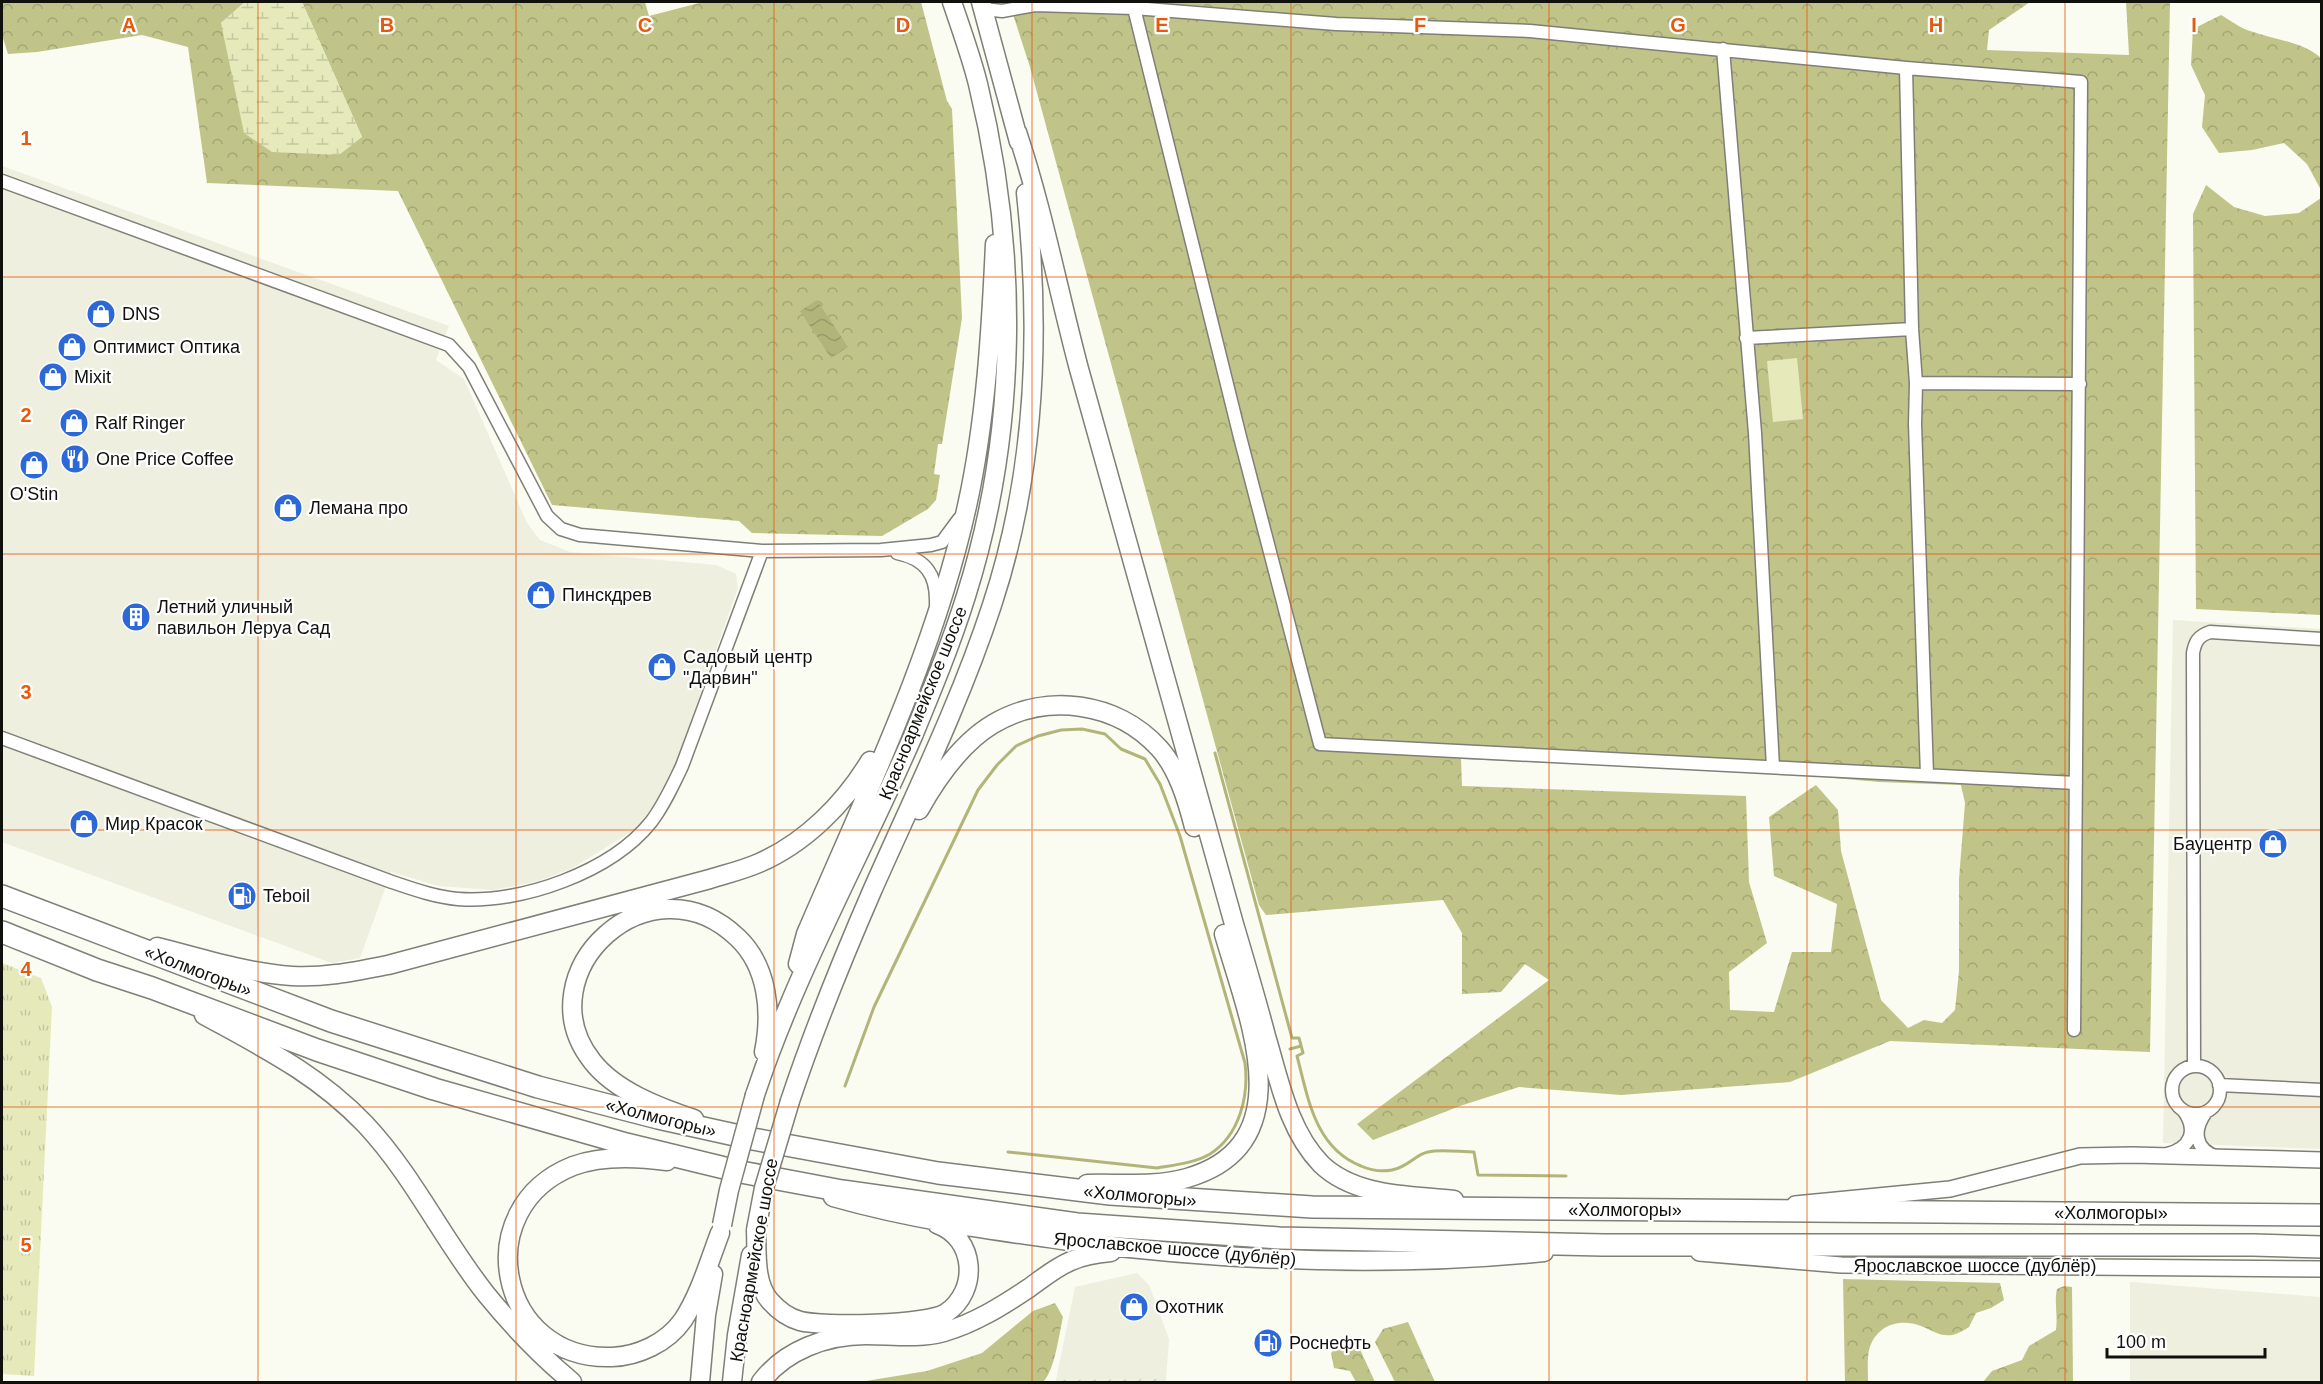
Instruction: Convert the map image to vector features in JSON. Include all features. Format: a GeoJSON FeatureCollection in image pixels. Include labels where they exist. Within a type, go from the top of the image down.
{"type":"FeatureCollection","features":[{"type":"Feature","properties":{"kind":"highway","name":"«Холмогоры»"},"geometry":{"type":"LineString","coordinates":[[2,896],[88,931],[331,1022],[538,1087],[658,1118],[753,1139],[938,1173],[1181,1200],[1312,1207],[2322,1215]]}},
{"type":"Feature","properties":{"kind":"highway","name":"«Холмогоры»"},"geometry":{"type":"LineString","coordinates":[[2,932],[97,970],[152,987],[317,1050],[434,1089],[626,1144],[747,1173],[842,1191],[1077,1224],[1279,1238],[1604,1245],[2253,1245],[2322,1247]]}},
{"type":"Feature","properties":{"kind":"main road","name":"Красноармейское шоссе"},"geometry":{"type":"LineString","coordinates":[[700,1383],[706,1315],[721,1229],[729,1190],[756,1091],[815,947],[912,738],[947,653],[967,594],[985,525],[998,459],[1008,331],[1001,202],[977,80],[952,2]]}},
{"type":"Feature","properties":{"kind":"main road","name":"Красноармейское шоссе"},"geometry":{"type":"LineString","coordinates":[[732,1383],[737,1335],[764,1188],[790,1101],[813,1033],[970,669],[993,602],[1011,534],[1025,463],[1032,393],[1035,328],[1032,250],[1017,132],[983,5]]}},
{"type":"Feature","properties":{"kind":"main road"},"geometry":{"type":"LineString","coordinates":[[1017,132],[1044,224],[1078,365],[1221,879],[1279,1081],[1295,1126],[1307,1146],[1322,1164],[1340,1178],[1362,1188],[1388,1193],[1548,1210]]}},
{"type":"Feature","properties":{"kind":"main road"},"geometry":{"type":"LineString","coordinates":[[776,1040],[806,934],[904,702],[933,627],[968,504],[983,405],[992,310],[995,234],[992,149]]}},
{"type":"Feature","properties":{"kind":"main road"},"geometry":{"type":"LineString","coordinates":[[88,931],[254,970],[292,976],[335,975],[388,965],[710,879],[759,863],[798,841],[832,813],[860,777],[904,702]]}},
{"type":"Feature","properties":{"kind":"main road"},"geometry":{"type":"LineString","coordinates":[[872,892],[927,796],[956,756],[993,724],[1020,712],[1048,706],[1071,705],[1097,709],[1124,720],[1160,749],[1176,774],[1189,808],[1259,1064],[1260,1092],[1255,1115],[1244,1138],[1230,1155],[1210,1169],[1186,1179],[1150,1183],[1022,1184]]}},
{"type":"Feature","properties":{"kind":"main road"},"geometry":{"type":"LineString","coordinates":[[753,1139],[687,1117],[639,1096],[612,1080],[593,1062],[580,1042],[574,1011],[574,995],[580,970],[592,948],[611,929],[634,914],[660,908],[685,909],[709,917],[728,928],[747,947],[761,971],[767,998],[767,1038],[756,1091]]}},
{"type":"Feature","properties":{"kind":"main road"},"geometry":{"type":"LineString","coordinates":[[152,987],[294,1064],[336,1096],[365,1124],[394,1158],[486,1294],[529,1342],[572,1383]]}},
{"type":"Feature","properties":{"kind":"main road","name":"Ярославское шоссе (дублёр)"},"geometry":{"type":"LineString","coordinates":[[721,1229],[698,1293],[682,1322],[666,1337],[649,1348],[632,1354],[597,1358],[578,1354],[557,1345],[536,1331],[520,1309],[510,1286],[507,1259],[510,1234],[521,1208],[535,1190],[554,1175],[574,1166],[600,1160],[628,1158],[747,1173],[869,1207],[994,1231],[1147,1249],[1269,1258],[1394,1262],[1532,1253],[1604,1245]]}},
{"type":"Feature","properties":{"kind":"main road"},"geometry":{"type":"LineString","coordinates":[[756,1230],[757,1266],[762,1289],[769,1300],[784,1314],[800,1321],[820,1323],[912,1322],[932,1320],[953,1307],[963,1296],[968,1283],[969,1271],[963,1245],[955,1235],[943,1227],[915,1217]]}},
{"type":"Feature","properties":{"kind":"main road"},"geometry":{"type":"LineString","coordinates":[[761,1383],[782,1361],[801,1349],[827,1341],[862,1335],[915,1336],[941,1333],[984,1316],[1071,1261],[1090,1254],[1147,1249]]}},
{"type":"Feature","properties":{"kind":"street"},"geometry":{"type":"LineString","coordinates":[[983,5],[1002,11],[1035,5],[1134,8],[1336,24],[1530,31],[1906,68],[2081,82],[2074,1030]]}},
{"type":"Feature","properties":{"kind":"street"},"geometry":{"type":"LineString","coordinates":[[1134,8],[1240,437],[1320,744],[2076,783]]}},
{"type":"Feature","properties":{"kind":"street"},"geometry":{"type":"LineString","coordinates":[[1723,49],[1755,433],[1773,767]]}},
{"type":"Feature","properties":{"kind":"street"},"geometry":{"type":"LineString","coordinates":[[1906,68],[1912,329],[1916,383],[1915,435],[1927,775]]}},
{"type":"Feature","properties":{"kind":"street"},"geometry":{"type":"LineString","coordinates":[[2,181],[449,345],[469,367],[547,516],[561,529],[580,535],[762,551],[881,550],[921,547],[942,542],[968,504]]}},
{"type":"Feature","properties":{"kind":"street"},"geometry":{"type":"LineString","coordinates":[[1746,338],[1912,329]]}},
{"type":"Feature","properties":{"kind":"street"},"geometry":{"type":"LineString","coordinates":[[1916,383],[2080,384]]}},
{"type":"Feature","properties":{"kind":"street"},"geometry":{"type":"LineString","coordinates":[[881,550],[909,556],[923,565],[933,576],[937,592],[933,627]]}},
{"type":"Feature","properties":{"kind":"street"},"geometry":{"type":"LineString","coordinates":[[2,738],[392,882],[434,895],[459,899],[499,898],[528,893],[596,865],[628,844],[651,822],[669,794],[682,766],[762,551]]}},
{"type":"Feature","properties":{"kind":"street"},"geometry":{"type":"LineString","coordinates":[[2193,1066],[2193,653],[2195,642],[2202,635],[2210,633],[2322,639]]}},
{"type":"Feature","properties":{"kind":"street"},"geometry":{"type":"LineString","coordinates":[[2162,1155],[2181,1149],[2190,1138],[2191,1125],[2172,1096],[2172,1084],[2178,1074],[2193,1066],[2210,1070],[2219,1085],[2217,1101],[2198,1125],[2199,1143],[2208,1154],[2218,1157]]}},
{"type":"Feature","properties":{"kind":"street"},"geometry":{"type":"LineString","coordinates":[[2219,1085],[2322,1090]]}},
{"type":"Feature","properties":{"kind":"street"},"geometry":{"type":"LineString","coordinates":[[2183,1110],[2195,1114],[2206,1112]]}},
{"type":"Feature","properties":{"kind":"street"},"geometry":{"type":"LineString","coordinates":[[1754,1211],[1818,1200],[1950,1189],[2080,1156],[2162,1155],[2322,1160]]}},
{"type":"Feature","properties":{"kind":"street","name":"Ярославское шоссе (дублёр)"},"geometry":{"type":"LineString","coordinates":[[1630,1245],[1732,1257],[1841,1265],[2322,1269]]}},
{"type":"Feature","properties":{"kind":"shaded area"},"geometry":{"type":"Polygon","coordinates":[[[2,166],[449,326],[436,360],[464,379],[527,523],[540,540],[570,552],[716,565],[736,574],[738,588],[676,762],[658,800],[634,830],[571,869],[535,882],[493,890],[439,886],[391,872],[360,958],[332,963],[2,842],[2,166]]]}},
{"type":"Feature","properties":{"kind":"shaded area"},"geometry":{"type":"Polygon","coordinates":[[[2173,620],[2321,629],[2321,1149],[2163,1143],[2173,620]]]}},
{"type":"Feature","properties":{"kind":"shaded area"},"geometry":{"type":"Polygon","coordinates":[[[1137,1273],[1149,1285],[1169,1339],[1166,1379],[1056,1380],[1075,1287],[1137,1273]]]}},
{"type":"Feature","properties":{"kind":"shaded area"},"geometry":{"type":"Polygon","coordinates":[[[2130,1282],[2321,1297],[2321,1382],[2130,1382],[2130,1282]]]}},
{"type":"Feature","properties":{"kind":"shaded area"},"geometry":{"type":"Polygon","coordinates":[[[1166,1379],[1166,1382],[1053,1382],[1056,1380],[1166,1379]]]}},
{"type":"Feature","properties":{"kind":"green space"},"geometry":{"type":"Polygon","coordinates":[[[2,2],[245,2],[221,23],[362,137],[302,2],[645,2],[649,16],[703,2],[921,2],[947,101],[952,109],[962,318],[942,444],[938,444],[934,474],[940,475],[936,500],[928,509],[882,536],[752,533],[739,521],[552,505],[398,191],[207,183],[188,47],[142,35],[37,52],[8,54],[2,35],[2,2]]]}},
{"type":"Feature","properties":{"kind":"green space"},"geometry":{"type":"Polygon","coordinates":[[[245,2],[302,2],[362,137],[339,155],[272,152],[244,133],[221,23],[245,2]]]}},
{"type":"Feature","properties":{"kind":"green space"},"geometry":{"type":"Polygon","coordinates":[[[1009,2],[2030,2],[1989,30],[1987,50],[2129,55],[2126,2],[2170,2],[2150,1052],[1890,1041],[1790,1082],[1621,1095],[1519,1087],[1460,1106],[1373,1140],[1357,1124],[1549,980],[1525,964],[1501,992],[1462,994],[1462,933],[1443,900],[1266,915],[1259,905],[1030,67],[1009,2]],[[1461,759],[1462,786],[1746,796],[1749,882],[1767,943],[1729,972],[1730,1010],[1774,1012],[1792,952],[1831,952],[1837,904],[1774,876],[1769,817],[1816,785],[1838,810],[1841,851],[1881,1000],[1908,1028],[1924,1020],[1942,1023],[1955,1010],[1959,971],[1959,879],[1965,803],[1961,785],[1879,782],[1767,772],[1461,759]]]}},
{"type":"Feature","properties":{"kind":"green space"},"geometry":{"type":"Polygon","coordinates":[[[2221,15],[2246,30],[2296,44],[2321,58],[2321,190],[2307,164],[2284,143],[2252,150],[2219,153],[2202,127],[2205,95],[2191,65],[2193,29],[2221,15]]]}},
{"type":"Feature","properties":{"kind":"green space"},"geometry":{"type":"Polygon","coordinates":[[[2206,185],[2234,207],[2265,216],[2299,213],[2321,198],[2321,615],[2196,609],[2193,214],[2206,185]]]}},
{"type":"Feature","properties":{"kind":"green space"},"geometry":{"type":"Polygon","coordinates":[[[1797,358],[1803,419],[1773,422],[1767,361],[1797,358]]]}},
{"type":"Feature","properties":{"kind":"green space"},"geometry":{"type":"Polygon","coordinates":[[[2,963],[41,978],[52,1007],[34,1376],[2,1374],[2,963]]]}},
{"type":"Feature","properties":{"kind":"green space"},"geometry":{"type":"Polygon","coordinates":[[[1843,1279],[2000,1283],[2004,1300],[1976,1313],[1969,1327],[1952,1335],[1940,1334],[1921,1326],[1905,1323],[1897,1323],[1883,1329],[1872,1341],[1869,1350],[1868,1382],[1845,1382],[1843,1279]]]}},
{"type":"Feature","properties":{"kind":"green space"},"geometry":{"type":"Polygon","coordinates":[[[2064,1286],[2072,1287],[2073,1382],[1983,1382],[1992,1371],[2022,1360],[2029,1346],[2056,1330],[2057,1289],[2064,1286]]]}},
{"type":"Feature","properties":{"kind":"green space"},"geometry":{"type":"Polygon","coordinates":[[[1055,1303],[1063,1317],[1054,1361],[1043,1382],[860,1382],[927,1371],[982,1353],[1033,1311],[1055,1303]]]}},
{"type":"Feature","properties":{"kind":"green space"},"geometry":{"type":"Polygon","coordinates":[[[1408,1322],[1435,1382],[1395,1382],[1375,1342],[1383,1329],[1408,1322]]]}},
{"type":"Feature","properties":{"kind":"green space"},"geometry":{"type":"Polygon","coordinates":[[[1342,1342],[1357,1343],[1375,1382],[1356,1382],[1350,1371],[1334,1368],[1331,1353],[1342,1342]]]}},
{"type":"Feature","properties":{"kind":"water"},"geometry":{"type":"Polygon","coordinates":[[[817,300],[848,347],[831,358],[800,311],[817,300]]]}},
{"type":"Feature","properties":{"kind":"waterway"},"geometry":{"type":"LineString","coordinates":[[845,1086],[874,1007],[978,790],[997,765],[1016,746],[1038,736],[1061,730],[1082,729],[1105,734],[1121,749],[1145,759],[1160,784],[1180,836],[1245,1063],[1244,1101],[1229,1136],[1210,1154],[1198,1160],[1157,1168],[1008,1152]]}},
{"type":"Feature","properties":{"kind":"waterway"},"geometry":{"type":"LineString","coordinates":[[1215,753],[1292,1038],[1299,1038],[1303,1053],[1297,1056],[1310,1105],[1323,1134],[1333,1147],[1345,1158],[1368,1169],[1376,1170],[1388,1171],[1403,1166],[1424,1153],[1445,1151],[1474,1152],[1478,1175],[1566,1176]]}},
{"type":"Feature","properties":{"kind":"waterway"},"geometry":{"type":"LineString","coordinates":[[1290,1049],[1301,1046]]}},
{"type":"Feature","properties":{"kind":"place","name":"DNS"},"geometry":{"type":"Point","coordinates":[101,314]}},
{"type":"Feature","properties":{"kind":"place","name":"Оптимист Оптика"},"geometry":{"type":"Point","coordinates":[72,347]}},
{"type":"Feature","properties":{"kind":"place","name":"Mixit"},"geometry":{"type":"Point","coordinates":[53,377]}},
{"type":"Feature","properties":{"kind":"place","name":"Ralf Ringer"},"geometry":{"type":"Point","coordinates":[74,423]}},
{"type":"Feature","properties":{"kind":"place","name":"One Price Coffee"},"geometry":{"type":"Point","coordinates":[75,459]}},
{"type":"Feature","properties":{"kind":"place","name":"O'Stin"},"geometry":{"type":"Point","coordinates":[34,465]}},
{"type":"Feature","properties":{"kind":"place","name":"Лемана про"},"geometry":{"type":"Point","coordinates":[288,508]}},
{"type":"Feature","properties":{"kind":"place","name":"Пинскдрев"},"geometry":{"type":"Point","coordinates":[541,595]}},
{"type":"Feature","properties":{"kind":"place","name":"Летний уличный павильон Леруа Сад"},"geometry":{"type":"Point","coordinates":[136,617]}},
{"type":"Feature","properties":{"kind":"place","name":"Садовый центр \"Дарвин\""},"geometry":{"type":"Point","coordinates":[662,667]}},
{"type":"Feature","properties":{"kind":"place","name":"Мир Красок"},"geometry":{"type":"Point","coordinates":[84,824]}},
{"type":"Feature","properties":{"kind":"place","name":"Бауцентр"},"geometry":{"type":"Point","coordinates":[2273,844]}},
{"type":"Feature","properties":{"kind":"place","name":"Teboil"},"geometry":{"type":"Point","coordinates":[242,896]}},
{"type":"Feature","properties":{"kind":"place","name":"Охотник"},"geometry":{"type":"Point","coordinates":[1134,1307]}},
{"type":"Feature","properties":{"kind":"place","name":"Роснефть"},"geometry":{"type":"Point","coordinates":[1268,1343]}}]}
